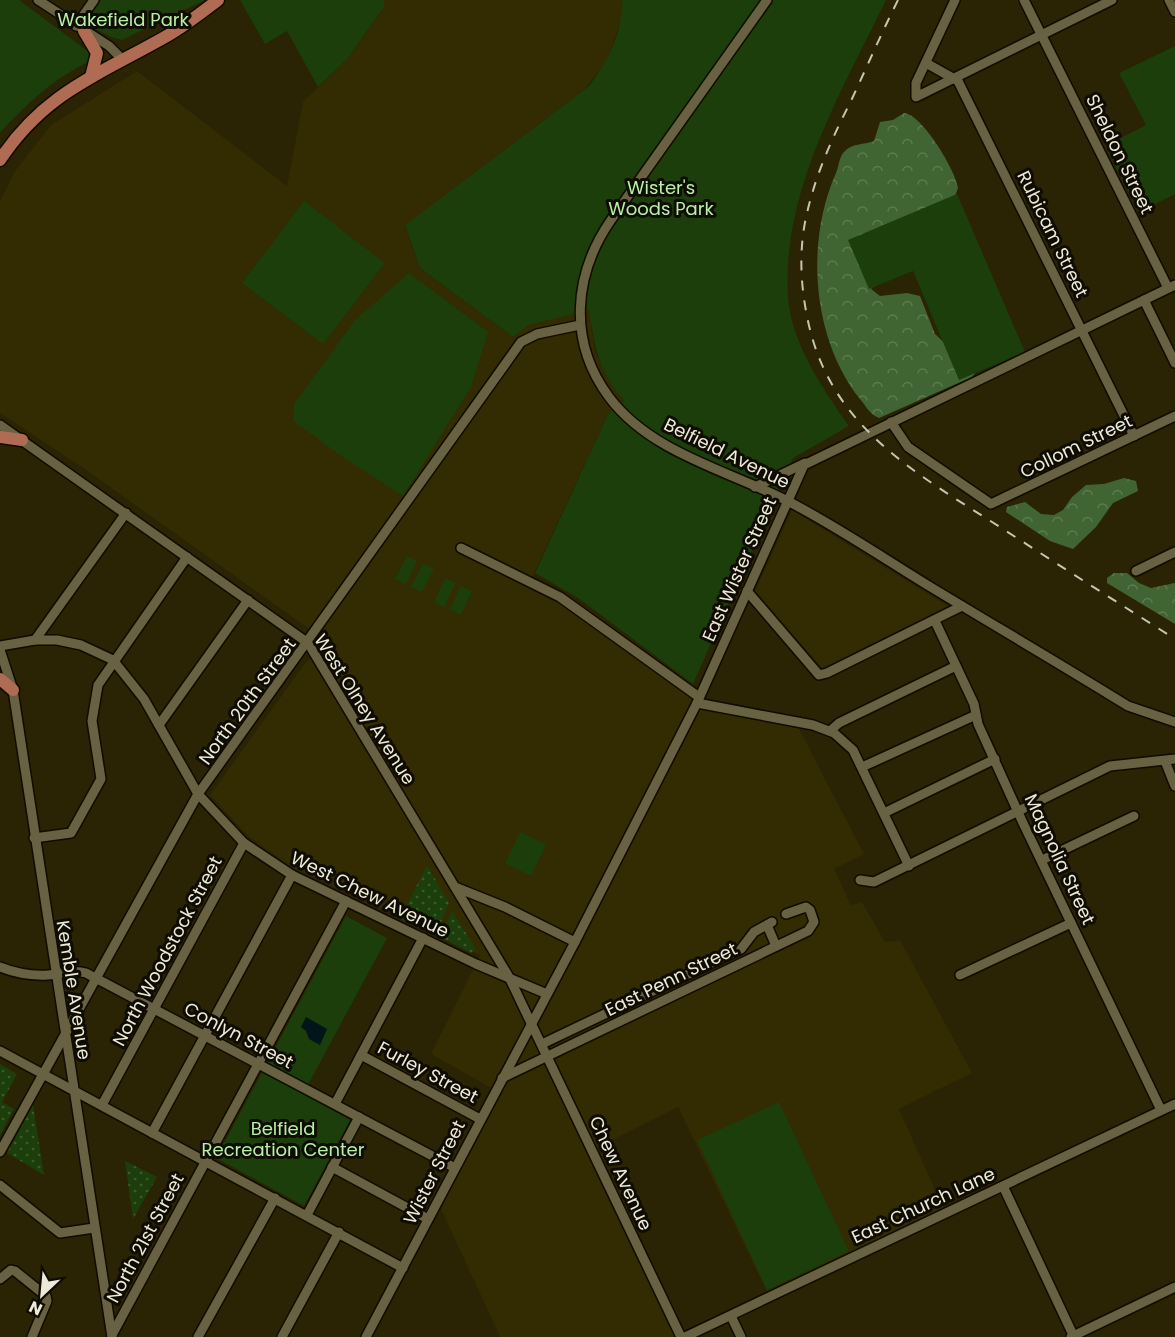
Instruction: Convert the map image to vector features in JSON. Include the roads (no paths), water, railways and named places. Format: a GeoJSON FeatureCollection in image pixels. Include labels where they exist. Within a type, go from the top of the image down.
{"type":"FeatureCollection","features":[{"type":"Feature","properties":{"kind":"main road"},"geometry":{"type":"LineString","coordinates":[[0,160],[38,113],[72,87],[165,37],[218,0]]}},
{"type":"Feature","properties":{"kind":"main road"},"geometry":{"type":"LineString","coordinates":[[80,29],[97,52],[91,77]]}},
{"type":"Feature","properties":{"kind":"main road"},"geometry":{"type":"LineString","coordinates":[[0,437],[22,440]]}},
{"type":"Feature","properties":{"kind":"main road"},"geometry":{"type":"LineString","coordinates":[[0,680],[13,690]]}},
{"type":"Feature","properties":{"kind":"street"},"geometry":{"type":"LineString","coordinates":[[38,0],[113,49],[122,59]]}},
{"type":"Feature","properties":{"kind":"street"},"geometry":{"type":"LineString","coordinates":[[80,29],[94,0]]}},
{"type":"Feature","properties":{"kind":"street","name":"Belfield Avenue"},"geometry":{"type":"LineString","coordinates":[[767,0],[597,241],[582,285],[580,325],[587,356],[596,376],[624,414],[670,446],[788,501],[1128,706],[1175,722]]}},
{"type":"Feature","properties":{"kind":"street"},"geometry":{"type":"LineString","coordinates":[[955,0],[914,88],[916,97],[1112,0]]}},
{"type":"Feature","properties":{"kind":"street","name":"Sheldon Street"},"geometry":{"type":"LineString","coordinates":[[1024,0],[1172,287]]}},
{"type":"Feature","properties":{"kind":"street"},"geometry":{"type":"LineString","coordinates":[[1169,0],[1175,12]]}},
{"type":"Feature","properties":{"kind":"street"},"geometry":{"type":"LineString","coordinates":[[926,63],[955,78]]}},
{"type":"Feature","properties":{"kind":"street","name":"Rubicam Street"},"geometry":{"type":"LineString","coordinates":[[955,78],[1134,435]]}},
{"type":"Feature","properties":{"kind":"street"},"geometry":{"type":"LineString","coordinates":[[755,486],[1172,287]]}},
{"type":"Feature","properties":{"kind":"street"},"geometry":{"type":"LineString","coordinates":[[1144,300],[1175,363]]}},
{"type":"Feature","properties":{"kind":"street","name":"North 20th Street"},"geometry":{"type":"LineString","coordinates":[[0,1152],[198,794],[521,342],[537,334],[580,325]]}},
{"type":"Feature","properties":{"kind":"street","name":"Collom Street"},"geometry":{"type":"LineString","coordinates":[[891,422],[908,447],[991,504],[1174,418]]}},
{"type":"Feature","properties":{"kind":"street","name":"West Olney Avenue"},"geometry":{"type":"LineString","coordinates":[[0,425],[308,643],[509,977],[532,1022]]}},
{"type":"Feature","properties":{"kind":"street","name":"East Wister Street"},"geometry":{"type":"LineString","coordinates":[[532,1022],[698,700],[807,462]]}},
{"type":"Feature","properties":{"kind":"street"},"geometry":{"type":"LineString","coordinates":[[35,640],[126,513]]}},
{"type":"Feature","properties":{"kind":"street"},"geometry":{"type":"LineString","coordinates":[[461,548],[560,597],[698,700],[813,725],[830,731],[847,744],[862,767],[909,866]]}},
{"type":"Feature","properties":{"kind":"street"},"geometry":{"type":"LineString","coordinates":[[1136,571],[1175,552]]}},
{"type":"Feature","properties":{"kind":"street"},"geometry":{"type":"LineString","coordinates":[[34,838],[70,833],[100,782],[92,710],[101,679],[187,557]]}},
{"type":"Feature","properties":{"kind":"street"},"geometry":{"type":"LineString","coordinates":[[747,591],[819,675],[962,606]]}},
{"type":"Feature","properties":{"kind":"street"},"geometry":{"type":"LineString","coordinates":[[159,725],[248,600]]}},
{"type":"Feature","properties":{"kind":"street","name":"Magnolia Street"},"geometry":{"type":"LineString","coordinates":[[935,621],[974,704],[976,715],[1019,812],[1161,1110]]}},
{"type":"Feature","properties":{"kind":"street"},"geometry":{"type":"LineString","coordinates":[[0,648],[35,640],[57,640],[81,645],[113,660]]}},
{"type":"Feature","properties":{"kind":"street","name":"Kemble Avenue"},"geometry":{"type":"LineString","coordinates":[[0,648],[13,690],[112,1336]]}},
{"type":"Feature","properties":{"kind":"street","name":"West Chew Avenue"},"geometry":{"type":"LineString","coordinates":[[113,660],[133,682],[198,794],[244,843],[292,875],[346,902],[547,994]]}},
{"type":"Feature","properties":{"kind":"street"},"geometry":{"type":"LineString","coordinates":[[830,731],[839,723],[956,666]]}},
{"type":"Feature","properties":{"kind":"street"},"geometry":{"type":"LineString","coordinates":[[862,767],[976,715]]}},
{"type":"Feature","properties":{"kind":"street"},"geometry":{"type":"LineString","coordinates":[[884,813],[995,759]]}},
{"type":"Feature","properties":{"kind":"street"},"geometry":{"type":"LineString","coordinates":[[860,880],[874,882],[1110,766],[1170,760],[1175,786]]}},
{"type":"Feature","properties":{"kind":"street"},"geometry":{"type":"LineString","coordinates":[[1042,860],[1134,816]]}},
{"type":"Feature","properties":{"kind":"street","name":"North Woodstock Street"},"geometry":{"type":"LineString","coordinates":[[102,1106],[244,843]]}},
{"type":"Feature","properties":{"kind":"street"},"geometry":{"type":"LineString","coordinates":[[152,1133],[292,875]]}},
{"type":"Feature","properties":{"kind":"street"},"geometry":{"type":"LineString","coordinates":[[455,887],[505,907],[575,942]]}},
{"type":"Feature","properties":{"kind":"street","name":"North 21st Street"},"geometry":{"type":"LineString","coordinates":[[112,1336],[346,902]]}},
{"type":"Feature","properties":{"kind":"street","name":"East Penn Street"},"geometry":{"type":"LineString","coordinates":[[502,1078],[808,931],[814,922],[810,910],[806,907],[786,914]]}},
{"type":"Feature","properties":{"kind":"street"},"geometry":{"type":"LineString","coordinates":[[960,975],[1071,923]]}},
{"type":"Feature","properties":{"kind":"street","name":"East Penn Street"},"geometry":{"type":"LineString","coordinates":[[542,1044],[741,949],[754,932],[769,924],[776,946]]}},
{"type":"Feature","properties":{"kind":"street"},"geometry":{"type":"LineString","coordinates":[[335,1104],[423,938]]}},
{"type":"Feature","properties":{"kind":"street","name":"Conlyn Street"},"geometry":{"type":"LineString","coordinates":[[0,967],[22,974],[55,974],[73,971],[96,978],[454,1168]]}},
{"type":"Feature","properties":{"kind":"street","name":"Chew Avenue"},"geometry":{"type":"LineString","coordinates":[[532,1022],[683,1337]]}},
{"type":"Feature","properties":{"kind":"street","name":"Wister Street"},"geometry":{"type":"LineString","coordinates":[[366,1337],[532,1022]]}},
{"type":"Feature","properties":{"kind":"street"},"geometry":{"type":"LineString","coordinates":[[0,1051],[403,1268]]}},
{"type":"Feature","properties":{"kind":"street","name":"Furley Street"},"geometry":{"type":"LineString","coordinates":[[361,1055],[480,1119]]}},
{"type":"Feature","properties":{"kind":"street","name":"East Church Lane"},"geometry":{"type":"LineString","coordinates":[[683,1337],[1175,1104]]}},
{"type":"Feature","properties":{"kind":"street"},"geometry":{"type":"LineString","coordinates":[[307,1215],[358,1117]]}},
{"type":"Feature","properties":{"kind":"street"},"geometry":{"type":"LineString","coordinates":[[332,1167],[428,1219]]}},
{"type":"Feature","properties":{"kind":"street"},"geometry":{"type":"LineString","coordinates":[[0,1185],[60,1233],[94,1228]]}},
{"type":"Feature","properties":{"kind":"street"},"geometry":{"type":"LineString","coordinates":[[1003,1186],[1073,1336],[1175,1287]]}},
{"type":"Feature","properties":{"kind":"street"},"geometry":{"type":"LineString","coordinates":[[198,1337],[275,1198]]}},
{"type":"Feature","properties":{"kind":"street"},"geometry":{"type":"LineString","coordinates":[[282,1337],[339,1232]]}},
{"type":"Feature","properties":{"kind":"street"},"geometry":{"type":"LineString","coordinates":[[0,1279],[6,1273],[15,1271],[46,1296],[47,1300],[32,1337]]}},
{"type":"Feature","properties":{"kind":"street"},"geometry":{"type":"LineString","coordinates":[[731,1316],[741,1337]]}},
{"type":"Feature","properties":{"kind":"railway"},"geometry":{"type":"LineString","coordinates":[[898,0],[831,143],[815,184],[807,213],[802,251],[803,290],[807,316],[818,355],[834,388],[855,417],[880,443],[908,466],[1175,639]]}},
{"type":"Feature","properties":{"kind":"park label","name":"Wakefield Park"},"geometry":{"type":"Point","coordinates":[123,19]}},
{"type":"Feature","properties":{"kind":"park label","name":"Wister's Woods Park"},"geometry":{"type":"Point","coordinates":[661,198]}},
{"type":"Feature","properties":{"kind":"park label","name":"Belfield Recreation Center"},"geometry":{"type":"Point","coordinates":[283,1138]}}]}
